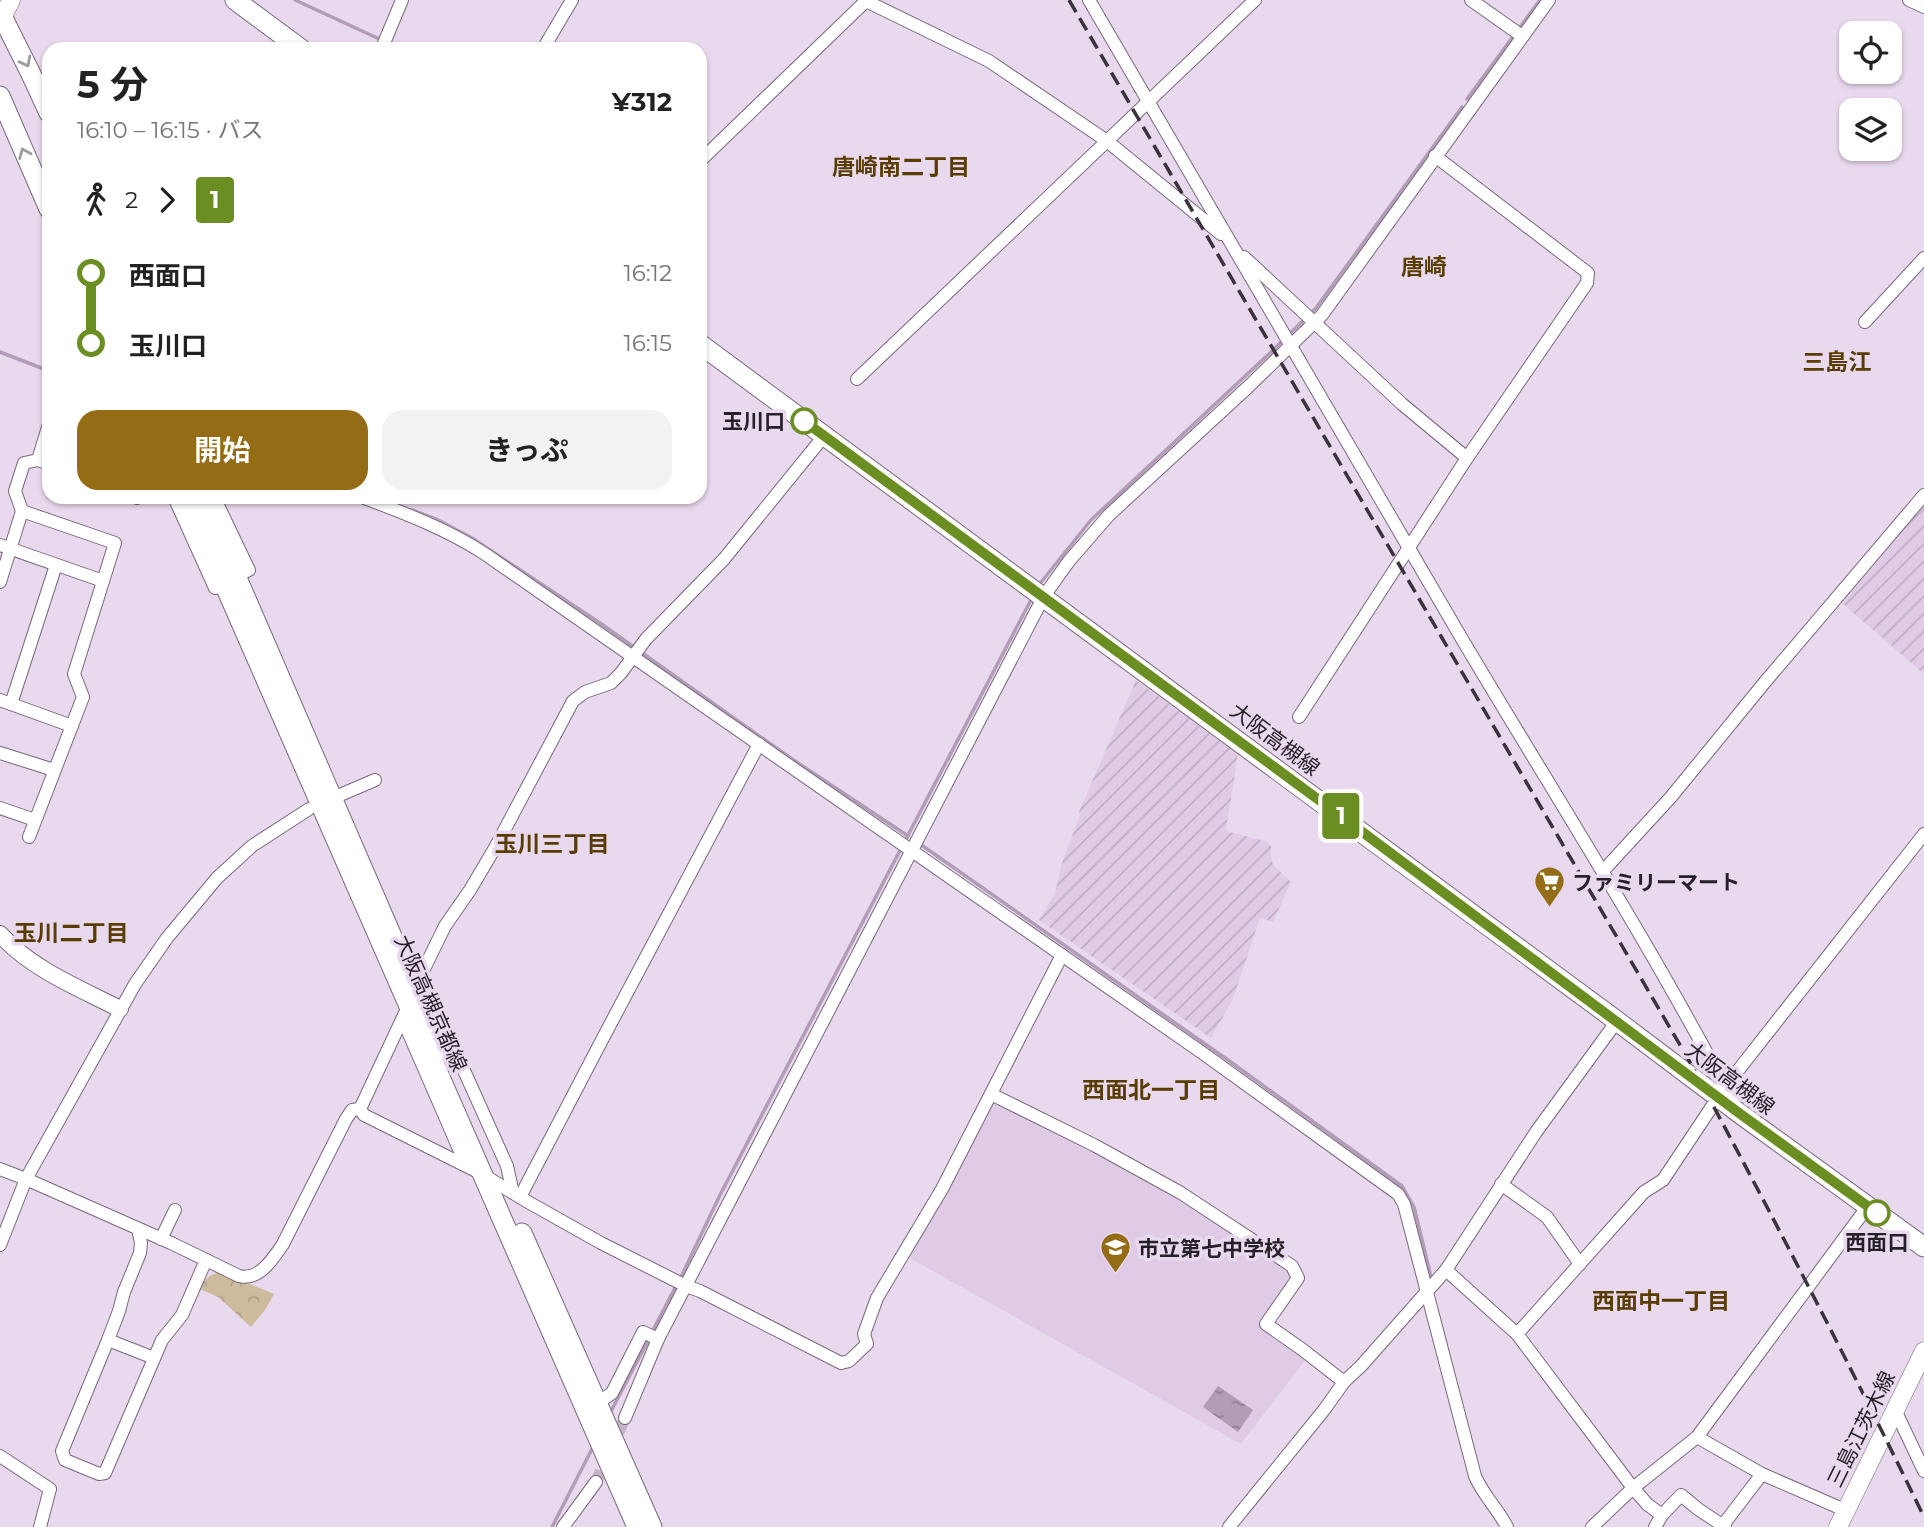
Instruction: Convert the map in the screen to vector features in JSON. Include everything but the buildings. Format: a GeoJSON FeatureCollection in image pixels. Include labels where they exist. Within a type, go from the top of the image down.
{"type":"FeatureCollection","features":[{"type":"Feature","properties":{"kind":"main road"},"geometry":{"type":"LineString","coordinates":[[236,0],[293,42]]}},
{"type":"Feature","properties":{"kind":"main road"},"geometry":{"type":"LineString","coordinates":[[3,13],[42,98]]}},
{"type":"Feature","properties":{"kind":"main road"},"geometry":{"type":"LineString","coordinates":[[0,96],[42,193]]}},
{"type":"Feature","properties":{"kind":"main road","name":"大阪高槻線"},"geometry":{"type":"LineString","coordinates":[[707,349],[1617,1021],[1721,1092],[1739,1113],[1924,1247]]}},
{"type":"Feature","properties":{"kind":"main road","name":"大阪高槻京都線"},"geometry":{"type":"LineString","coordinates":[[189,504],[473,1169],[637,1527]]}},
{"type":"Feature","properties":{"kind":"main road","name":"大阪高槻京都線"},"geometry":{"type":"LineString","coordinates":[[205,504],[511,1191],[652,1527]]}},
{"type":"Feature","properties":{"kind":"main road","name":"三島江茨木線"},"geometry":{"type":"LineString","coordinates":[[1838,1527],[1924,1351]]}},
{"type":"Feature","properties":{"kind":"street"},"geometry":{"type":"LineString","coordinates":[[384,42],[402,0]]}},
{"type":"Feature","properties":{"kind":"street"},"geometry":{"type":"LineString","coordinates":[[547,42],[572,0]]}},
{"type":"Feature","properties":{"kind":"street"},"geometry":{"type":"LineString","coordinates":[[1089,0],[1409,549],[1603,872],[1721,1092]]}},
{"type":"Feature","properties":{"kind":"street"},"geometry":{"type":"LineString","coordinates":[[857,379],[1255,0]]}},
{"type":"Feature","properties":{"kind":"street"},"geometry":{"type":"LineString","coordinates":[[1471,0],[1522,36]]}},
{"type":"Feature","properties":{"kind":"street"},"geometry":{"type":"LineString","coordinates":[[625,1418],[658,1339],[1044,596],[1069,561],[1109,514],[1248,387],[1322,314],[1549,0]]}},
{"type":"Feature","properties":{"kind":"street"},"geometry":{"type":"LineString","coordinates":[[1909,0],[1924,7]]}},
{"type":"Feature","properties":{"kind":"street"},"geometry":{"type":"LineString","coordinates":[[707,154],[864,1],[989,61],[1107,141],[1212,226],[1402,404],[1467,458]]}},
{"type":"Feature","properties":{"kind":"street"},"geometry":{"type":"LineString","coordinates":[[1299,717],[1467,458],[1587,283],[1588,273],[1435,156]]}},
{"type":"Feature","properties":{"kind":"street"},"geometry":{"type":"LineString","coordinates":[[1865,322],[1924,258]]}},
{"type":"Feature","properties":{"kind":"street"},"geometry":{"type":"LineString","coordinates":[[511,1191],[507,1166],[421,975],[444,926],[470,890],[496,846],[573,701],[585,692],[611,683],[646,639],[724,559],[824,436]]}},
{"type":"Feature","properties":{"kind":"street"},"geometry":{"type":"LineString","coordinates":[[0,582],[5,547],[22,511],[15,491],[24,463],[42,462]]}},
{"type":"Feature","properties":{"kind":"street"},"geometry":{"type":"LineString","coordinates":[[1603,872],[1671,797],[1924,495]]}},
{"type":"Feature","properties":{"kind":"street"},"geometry":{"type":"LineString","coordinates":[[177,504],[215,588],[219,586]]}},
{"type":"Feature","properties":{"kind":"street"},"geometry":{"type":"LineString","coordinates":[[217,504],[249,570],[243,573]]}},
{"type":"Feature","properties":{"kind":"street"},"geometry":{"type":"LineString","coordinates":[[379,504],[464,540],[1226,1069],[1398,1194],[1404,1205],[1475,1476],[1485,1496],[1507,1527]]}},
{"type":"Feature","properties":{"kind":"street"},"geometry":{"type":"LineString","coordinates":[[22,511],[115,543],[75,674],[83,697],[29,837]]}},
{"type":"Feature","properties":{"kind":"street"},"geometry":{"type":"LineString","coordinates":[[5,547],[103,581]]}},
{"type":"Feature","properties":{"kind":"street"},"geometry":{"type":"LineString","coordinates":[[56,565],[6,702],[72,726]]}},
{"type":"Feature","properties":{"kind":"street"},"geometry":{"type":"LineString","coordinates":[[511,1191],[603,1038],[759,744]]}},
{"type":"Feature","properties":{"kind":"street"},"geometry":{"type":"LineString","coordinates":[[0,754],[54,771]]}},
{"type":"Feature","properties":{"kind":"street"},"geometry":{"type":"LineString","coordinates":[[340,795],[375,780]]}},
{"type":"Feature","properties":{"kind":"street"},"geometry":{"type":"LineString","coordinates":[[0,808],[35,820]]}},
{"type":"Feature","properties":{"kind":"street"},"geometry":{"type":"LineString","coordinates":[[0,1245],[26,1179],[120,1009],[167,938],[218,878],[252,846],[309,809]]}},
{"type":"Feature","properties":{"kind":"street"},"geometry":{"type":"LineString","coordinates":[[1517,1334],[1644,1192],[1663,1180],[1721,1092],[1924,834]]}},
{"type":"Feature","properties":{"kind":"street"},"geometry":{"type":"LineString","coordinates":[[0,934],[28,959],[120,1009]]}},
{"type":"Feature","properties":{"kind":"street"},"geometry":{"type":"LineString","coordinates":[[360,1109],[363,1115],[473,1169],[601,1243],[841,1363],[849,1361],[867,1344],[864,1334],[877,1298],[942,1189],[1062,955]]}},
{"type":"Feature","properties":{"kind":"street"},"geometry":{"type":"LineString","coordinates":[[360,1109],[404,1016],[473,1169]]}},
{"type":"Feature","properties":{"kind":"street"},"geometry":{"type":"LineString","coordinates":[[1229,1527],[1344,1382],[1446,1270],[1536,1132],[1617,1021]]}},
{"type":"Feature","properties":{"kind":"street"},"geometry":{"type":"LineString","coordinates":[[991,1094],[1094,1145],[1181,1193],[1292,1266],[1298,1278],[1266,1324],[1344,1382]]}},
{"type":"Feature","properties":{"kind":"street"},"geometry":{"type":"LineString","coordinates":[[0,1169],[243,1277],[256,1276],[283,1244],[346,1119],[352,1110],[360,1109]]}},
{"type":"Feature","properties":{"kind":"street"},"geometry":{"type":"LineString","coordinates":[[1501,1184],[1547,1217],[1580,1264]]}},
{"type":"Feature","properties":{"kind":"street"},"geometry":{"type":"LineString","coordinates":[[1592,1527],[1633,1488],[1698,1437],[1868,1206]]}},
{"type":"Feature","properties":{"kind":"street"},"geometry":{"type":"LineString","coordinates":[[161,1240],[175,1210]]}},
{"type":"Feature","properties":{"kind":"street"},"geometry":{"type":"LineString","coordinates":[[138,1229],[140,1253],[108,1340],[62,1451],[65,1460],[99,1474],[105,1473],[162,1340],[182,1315],[206,1260]]}},
{"type":"Feature","properties":{"kind":"street"},"geometry":{"type":"LineString","coordinates":[[1446,1270],[1517,1334],[1633,1488],[1648,1505],[1662,1515]]}},
{"type":"Feature","properties":{"kind":"street"},"geometry":{"type":"LineString","coordinates":[[598,1403],[612,1393],[643,1332],[658,1339]]}},
{"type":"Feature","properties":{"kind":"street"},"geometry":{"type":"LineString","coordinates":[[108,1340],[154,1358]]}},
{"type":"Feature","properties":{"kind":"street"},"geometry":{"type":"LineString","coordinates":[[1896,1412],[1924,1471]]}},
{"type":"Feature","properties":{"kind":"street"},"geometry":{"type":"LineString","coordinates":[[1698,1437],[1762,1474],[1847,1511]]}},
{"type":"Feature","properties":{"kind":"street"},"geometry":{"type":"LineString","coordinates":[[0,1456],[50,1489],[40,1527]]}},
{"type":"Feature","properties":{"kind":"street"},"geometry":{"type":"LineString","coordinates":[[1655,1527],[1662,1515],[1681,1495],[1724,1526],[1762,1474]]}},
{"type":"Feature","properties":{"kind":"street"},"geometry":{"type":"LineString","coordinates":[[563,1527],[596,1482]]}},
{"type":"Feature","properties":{"kind":"shaded area"},"geometry":{"type":"Polygon","coordinates":[[[1924,505],[1924,674],[1842,603],[1924,505]]]}},
{"type":"Feature","properties":{"kind":"shaded area"},"geometry":{"type":"Polygon","coordinates":[[[1136,680],[1238,754],[1226,831],[1265,841],[1271,846],[1273,865],[1291,882],[1273,922],[1260,918],[1233,999],[1211,1038],[1039,920],[1055,893],[1079,812],[1136,680]]]}},
{"type":"Feature","properties":{"kind":"shaded area","name":"市立第七中学校"},"geometry":{"type":"Polygon","coordinates":[[[993,1099],[1170,1192],[1289,1269],[1292,1280],[1260,1326],[1306,1359],[1241,1444],[908,1257],[993,1099]]]}},
{"type":"Feature","properties":{"kind":"green space"},"geometry":{"type":"Polygon","coordinates":[[[220,1272],[274,1294],[251,1327],[218,1297],[200,1289],[207,1278],[220,1272]]]}},
{"type":"Feature","properties":{"kind":"water"},"geometry":{"type":"Polygon","coordinates":[[[1218,1386],[1253,1410],[1238,1432],[1203,1407],[1218,1386]]]}},
{"type":"Feature","properties":{"kind":"waterway"},"geometry":{"type":"LineString","coordinates":[[295,0],[386,42]]}},
{"type":"Feature","properties":{"kind":"waterway"},"geometry":{"type":"LineString","coordinates":[[1467,99],[1540,0]]}},
{"type":"Feature","properties":{"kind":"waterway"},"geometry":{"type":"LineString","coordinates":[[1038,586],[1091,520],[1316,308],[1462,107]]}},
{"type":"Feature","properties":{"kind":"waterway"},"geometry":{"type":"LineString","coordinates":[[0,352],[42,368]]}},
{"type":"Feature","properties":{"kind":"waterway"},"geometry":{"type":"LineString","coordinates":[[412,510],[472,538],[908,836]]}},
{"type":"Feature","properties":{"kind":"waterway"},"geometry":{"type":"LineString","coordinates":[[680,1279],[720,1195],[1033,596]]}},
{"type":"Feature","properties":{"kind":"waterway"},"geometry":{"type":"LineString","coordinates":[[920,844],[1402,1186],[1414,1207],[1431,1277]]}},
{"type":"Feature","properties":{"kind":"waterway"},"geometry":{"type":"LineString","coordinates":[[652,1332],[676,1286]]}},
{"type":"Feature","properties":{"kind":"waterway"},"geometry":{"type":"LineString","coordinates":[[610,1413],[649,1339]]}},
{"type":"Feature","properties":{"kind":"waterway"},"geometry":{"type":"LineString","coordinates":[[552,1527],[594,1445]]}},
{"type":"Feature","properties":{"kind":"tunnel"},"geometry":{"type":"LineString","coordinates":[[596,1482],[625,1418]]}},
{"type":"Feature","properties":{"kind":"railway"},"geometry":{"type":"LineString","coordinates":[[1069,0],[1687,1057],[1808,1286],[1924,1517]]}},
{"type":"Feature","properties":{"kind":"bus line","name":"1"},"geometry":{"type":"LineString","coordinates":[[804,421],[1877,1213]]}},
{"type":"Feature","properties":{"kind":"place","name":"玉川口"},"geometry":{"type":"Point","coordinates":[804,421]}},
{"type":"Feature","properties":{"kind":"place","name":"ファミリーマート"},"geometry":{"type":"Point","coordinates":[1549,909]}},
{"type":"Feature","properties":{"kind":"place","name":"西面口"},"geometry":{"type":"Point","coordinates":[1877,1213]}},
{"type":"Feature","properties":{"kind":"place","name":"市立第七中学校"},"geometry":{"type":"Point","coordinates":[1115,1275]}},
{"type":"Feature","properties":{"kind":"district","name":"唐崎南二丁目"},"geometry":{"type":"Point","coordinates":[901,167]}},
{"type":"Feature","properties":{"kind":"district","name":"唐崎"},"geometry":{"type":"Point","coordinates":[1424,267]}},
{"type":"Feature","properties":{"kind":"district","name":"三島江"},"geometry":{"type":"Point","coordinates":[1837,362]}},
{"type":"Feature","properties":{"kind":"district","name":"玉川三丁目"},"geometry":{"type":"Point","coordinates":[552,844]}},
{"type":"Feature","properties":{"kind":"district","name":"玉川二丁目"},"geometry":{"type":"Point","coordinates":[71,933]}},
{"type":"Feature","properties":{"kind":"district","name":"西面北一丁目"},"geometry":{"type":"Point","coordinates":[1151,1090]}},
{"type":"Feature","properties":{"kind":"district","name":"西面中一丁目"},"geometry":{"type":"Point","coordinates":[1661,1301]}}]}
